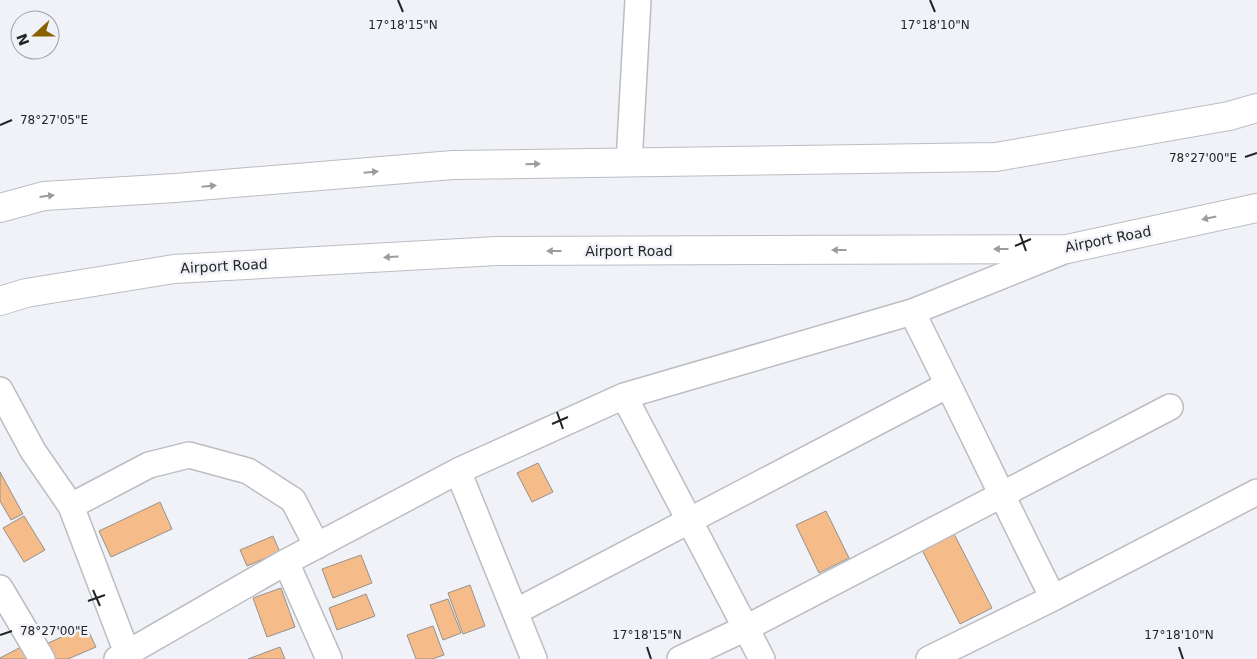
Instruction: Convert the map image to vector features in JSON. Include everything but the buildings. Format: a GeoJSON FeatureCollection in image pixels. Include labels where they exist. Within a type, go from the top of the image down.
{"type":"FeatureCollection","features":[{"type":"Feature","properties":{"kind":"main road"},"geometry":{"type":"LineString","coordinates":[[0,208],[44,196],[176,188],[453,165],[996,157],[1229,116],[1257,108]]}},
{"type":"Feature","properties":{"kind":"main road","name":"Airport Road"},"geometry":{"type":"LineString","coordinates":[[0,301],[26,293],[174,269],[497,251],[1067,249],[1257,208]]}},
{"type":"Feature","properties":{"kind":"street"},"geometry":{"type":"LineString","coordinates":[[629,163],[638,0]]}},
{"type":"Feature","properties":{"kind":"street"},"geometry":{"type":"LineString","coordinates":[[0,390],[33,451],[71,506],[122,656],[286,562],[458,471],[624,396],[912,312],[1067,249]]}},
{"type":"Feature","properties":{"kind":"street"},"geometry":{"type":"LineString","coordinates":[[912,312],[1053,598]]}},
{"type":"Feature","properties":{"kind":"street"},"geometry":{"type":"LineString","coordinates":[[515,612],[948,384]]}},
{"type":"Feature","properties":{"kind":"street"},"geometry":{"type":"LineString","coordinates":[[624,396],[762,659]]}},
{"type":"Feature","properties":{"kind":"street"},"geometry":{"type":"LineString","coordinates":[[680,659],[746,628],[1170,407]]}},
{"type":"Feature","properties":{"kind":"street"},"geometry":{"type":"LineString","coordinates":[[71,506],[149,465],[190,455],[248,471],[293,500],[317,546]]}},
{"type":"Feature","properties":{"kind":"street"},"geometry":{"type":"LineString","coordinates":[[458,471],[534,659]]}},
{"type":"Feature","properties":{"kind":"street"},"geometry":{"type":"LineString","coordinates":[[929,659],[1053,598],[1257,492]]}},
{"type":"Feature","properties":{"kind":"street"},"geometry":{"type":"LineString","coordinates":[[286,562],[329,659]]}},
{"type":"Feature","properties":{"kind":"street"},"geometry":{"type":"LineString","coordinates":[[0,588],[42,659]]}}]}
